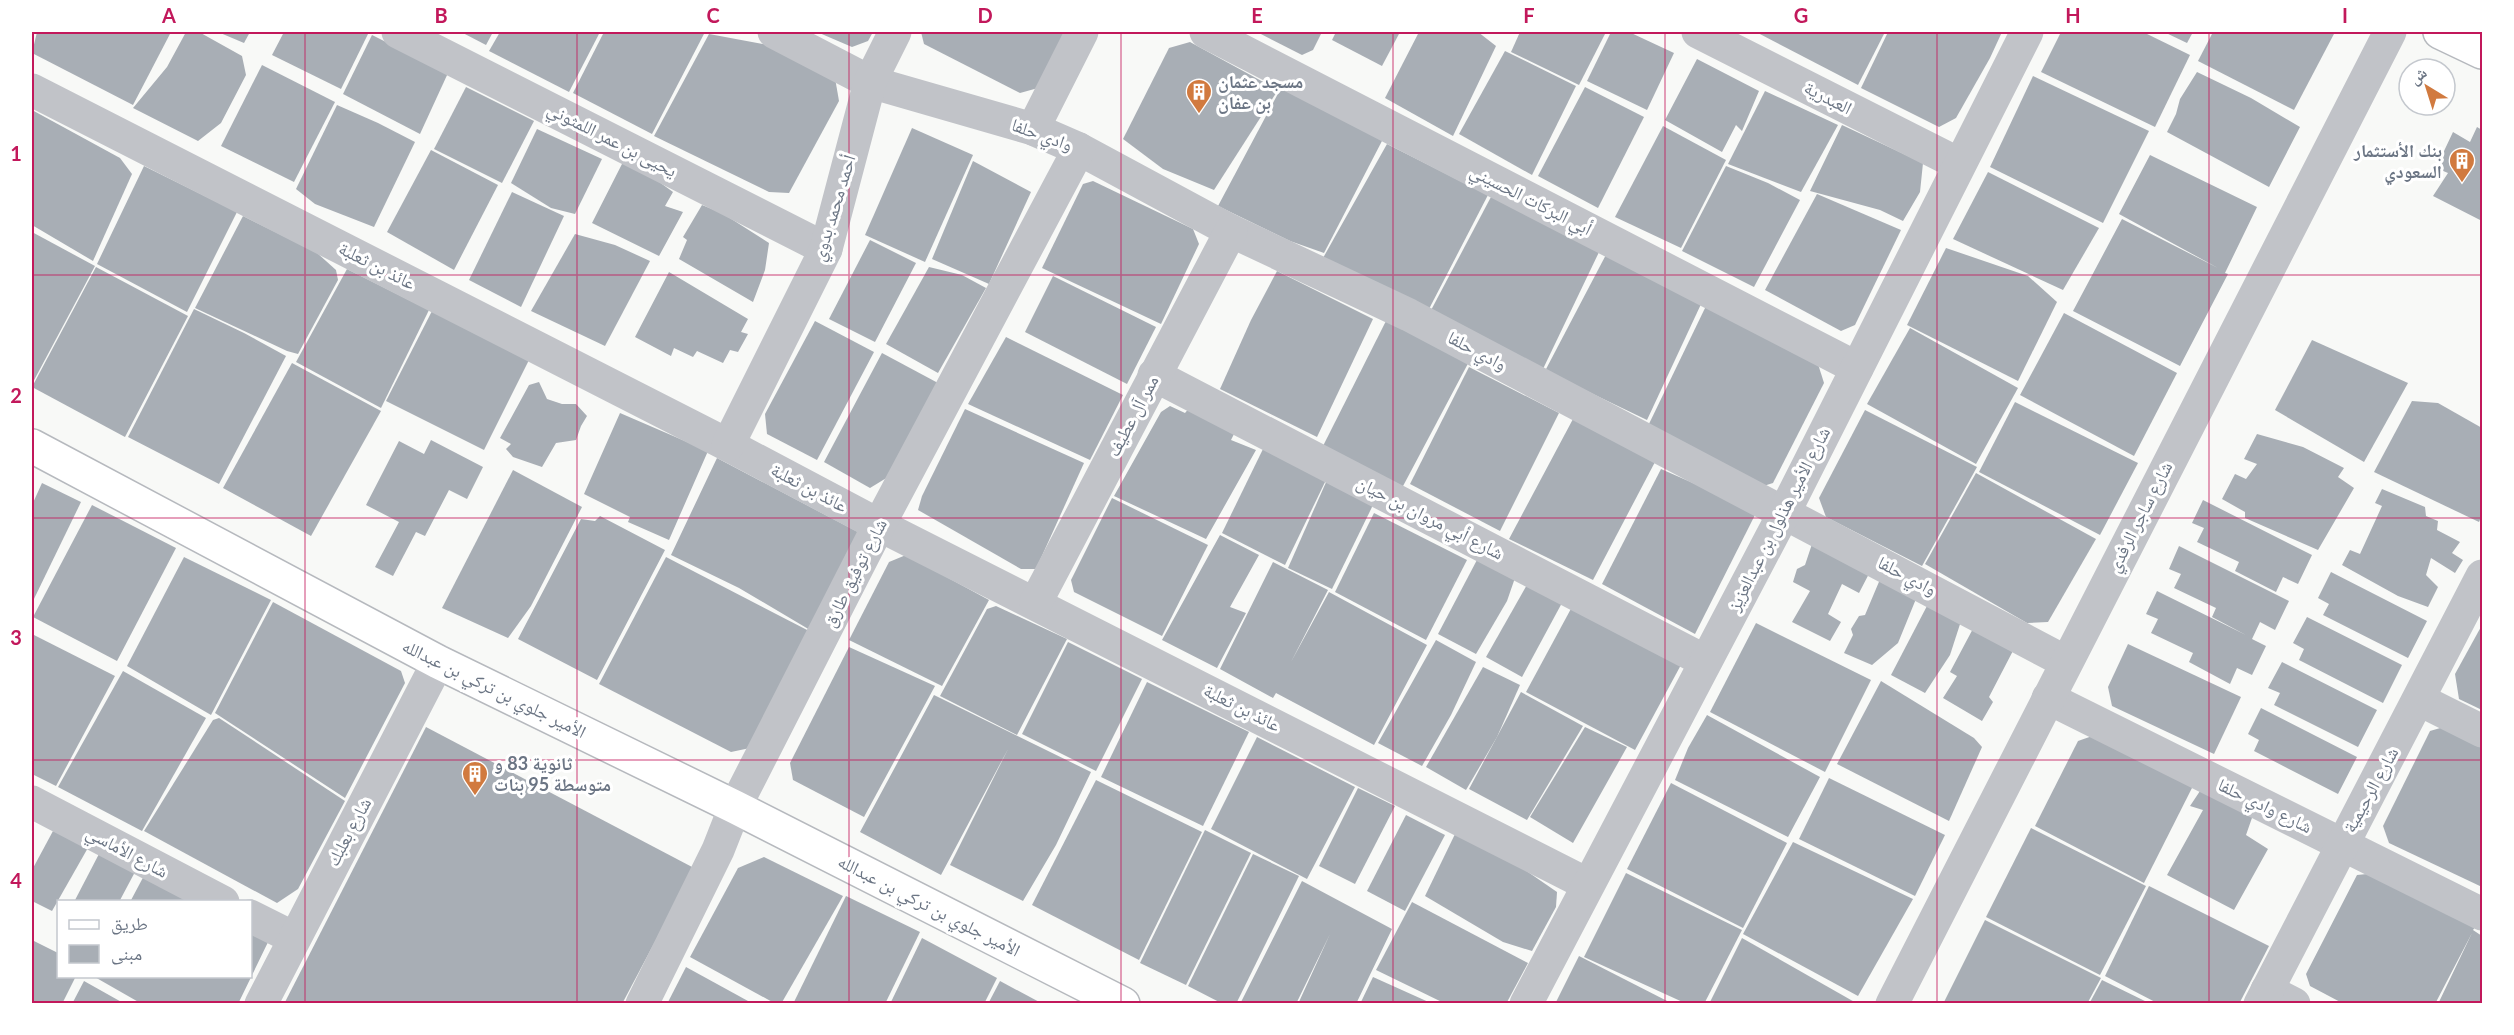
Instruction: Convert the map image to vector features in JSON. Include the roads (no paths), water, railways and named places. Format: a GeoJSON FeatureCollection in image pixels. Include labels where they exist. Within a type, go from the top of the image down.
{"type":"FeatureCollection","features":[{"type":"Feature","properties":{"kind":"street","name":"يحيى بن عمر اللمثوني"},"geometry":{"type":"LineString","coordinates":[[398,32],[826,249]]}},
{"type":"Feature","properties":{"kind":"street","name":"وادي حلفا"},"geometry":{"type":"LineString","coordinates":[[774,32],[870,82],[1033,129],[1079,149],[1231,231],[1409,315],[2066,662]]}},
{"type":"Feature","properties":{"kind":"street","name":"أحمد محمد بدوي"},"geometry":{"type":"LineString","coordinates":[[728,445],[826,249],[870,82],[895,32]]}},
{"type":"Feature","properties":{"kind":"street"},"geometry":{"type":"LineString","coordinates":[[1033,129],[1082,32]]}},
{"type":"Feature","properties":{"kind":"street","name":"أبي البركات الحسيني"},"geometry":{"type":"LineString","coordinates":[[1206,32],[1857,368]]}},
{"type":"Feature","properties":{"kind":"street","name":"العبدرية"},"geometry":{"type":"LineString","coordinates":[[1698,32],[1959,164]]}},
{"type":"Feature","properties":{"kind":"street","name":"شارع الأمير هذلول بن عبدالعزيز"},"geometry":{"type":"LineString","coordinates":[[1526,1004],[1587,884],[1784,513],[2027,32]]}},
{"type":"Feature","properties":{"kind":"street","name":"شارع ساجر الرفدي"},"geometry":{"type":"LineString","coordinates":[[1892,1004],[2390,32]]}},
{"type":"Feature","properties":{"kind":"street"},"geometry":{"type":"LineString","coordinates":[[2440,32],[2482,52]]}},
{"type":"Feature","properties":{"kind":"street","name":"عائذ بن ثعلبة"},"geometry":{"type":"LineString","coordinates":[[32,90],[728,445],[879,525],[1036,602],[1587,884]]}},
{"type":"Feature","properties":{"kind":"street","name":"شارع توفيق طارق"},"geometry":{"type":"LineString","coordinates":[[642,1004],[713,859],[735,807],[879,525],[1079,149]]}},
{"type":"Feature","properties":{"kind":"street","name":"ممر آل عطيف"},"geometry":{"type":"LineString","coordinates":[[1036,602],[1231,231]]}},
{"type":"Feature","properties":{"kind":"street","name":"شارع أبي مروان بن حيان"},"geometry":{"type":"LineString","coordinates":[[1154,375],[1706,661]]}},
{"type":"Feature","properties":{"kind":"street","name":"الأمير جلوي بن تركي بن عبدالله"},"geometry":{"type":"LineString","coordinates":[[32,446],[438,662],[735,807],[1122,1004]]}},
{"type":"Feature","properties":{"kind":"street","name":"شارع الرحيمية"},"geometry":{"type":"LineString","coordinates":[[2274,999],[2341,844],[2420,700],[2482,576]]}},
{"type":"Feature","properties":{"kind":"street","name":"شارع بعلبك"},"geometry":{"type":"LineString","coordinates":[[261,1004],[438,662]]}},
{"type":"Feature","properties":{"kind":"street","name":"شارع وادي حلفا"},"geometry":{"type":"LineString","coordinates":[[2048,698],[2482,914]]}},
{"type":"Feature","properties":{"kind":"street"},"geometry":{"type":"LineString","coordinates":[[2420,700],[2482,731]]}},
{"type":"Feature","properties":{"kind":"street","name":"شارع الأماسي"},"geometry":{"type":"LineString","coordinates":[[32,802],[219,900]]}},
{"type":"Feature","properties":{"kind":"street"},"geometry":{"type":"LineString","coordinates":[[252,917],[294,938]]}},
{"type":"Feature","properties":{"kind":"place","name":"مسجد عثمان بن عفان"},"geometry":{"type":"Point","coordinates":[1199,115]}},
{"type":"Feature","properties":{"kind":"place","name":"بنك الأستثمار السعودي"},"geometry":{"type":"Point","coordinates":[2462,184]}},
{"type":"Feature","properties":{"kind":"place","name":"ثانوية 83 و متوسطة 95 بنات"},"geometry":{"type":"Point","coordinates":[475,797]}}]}
